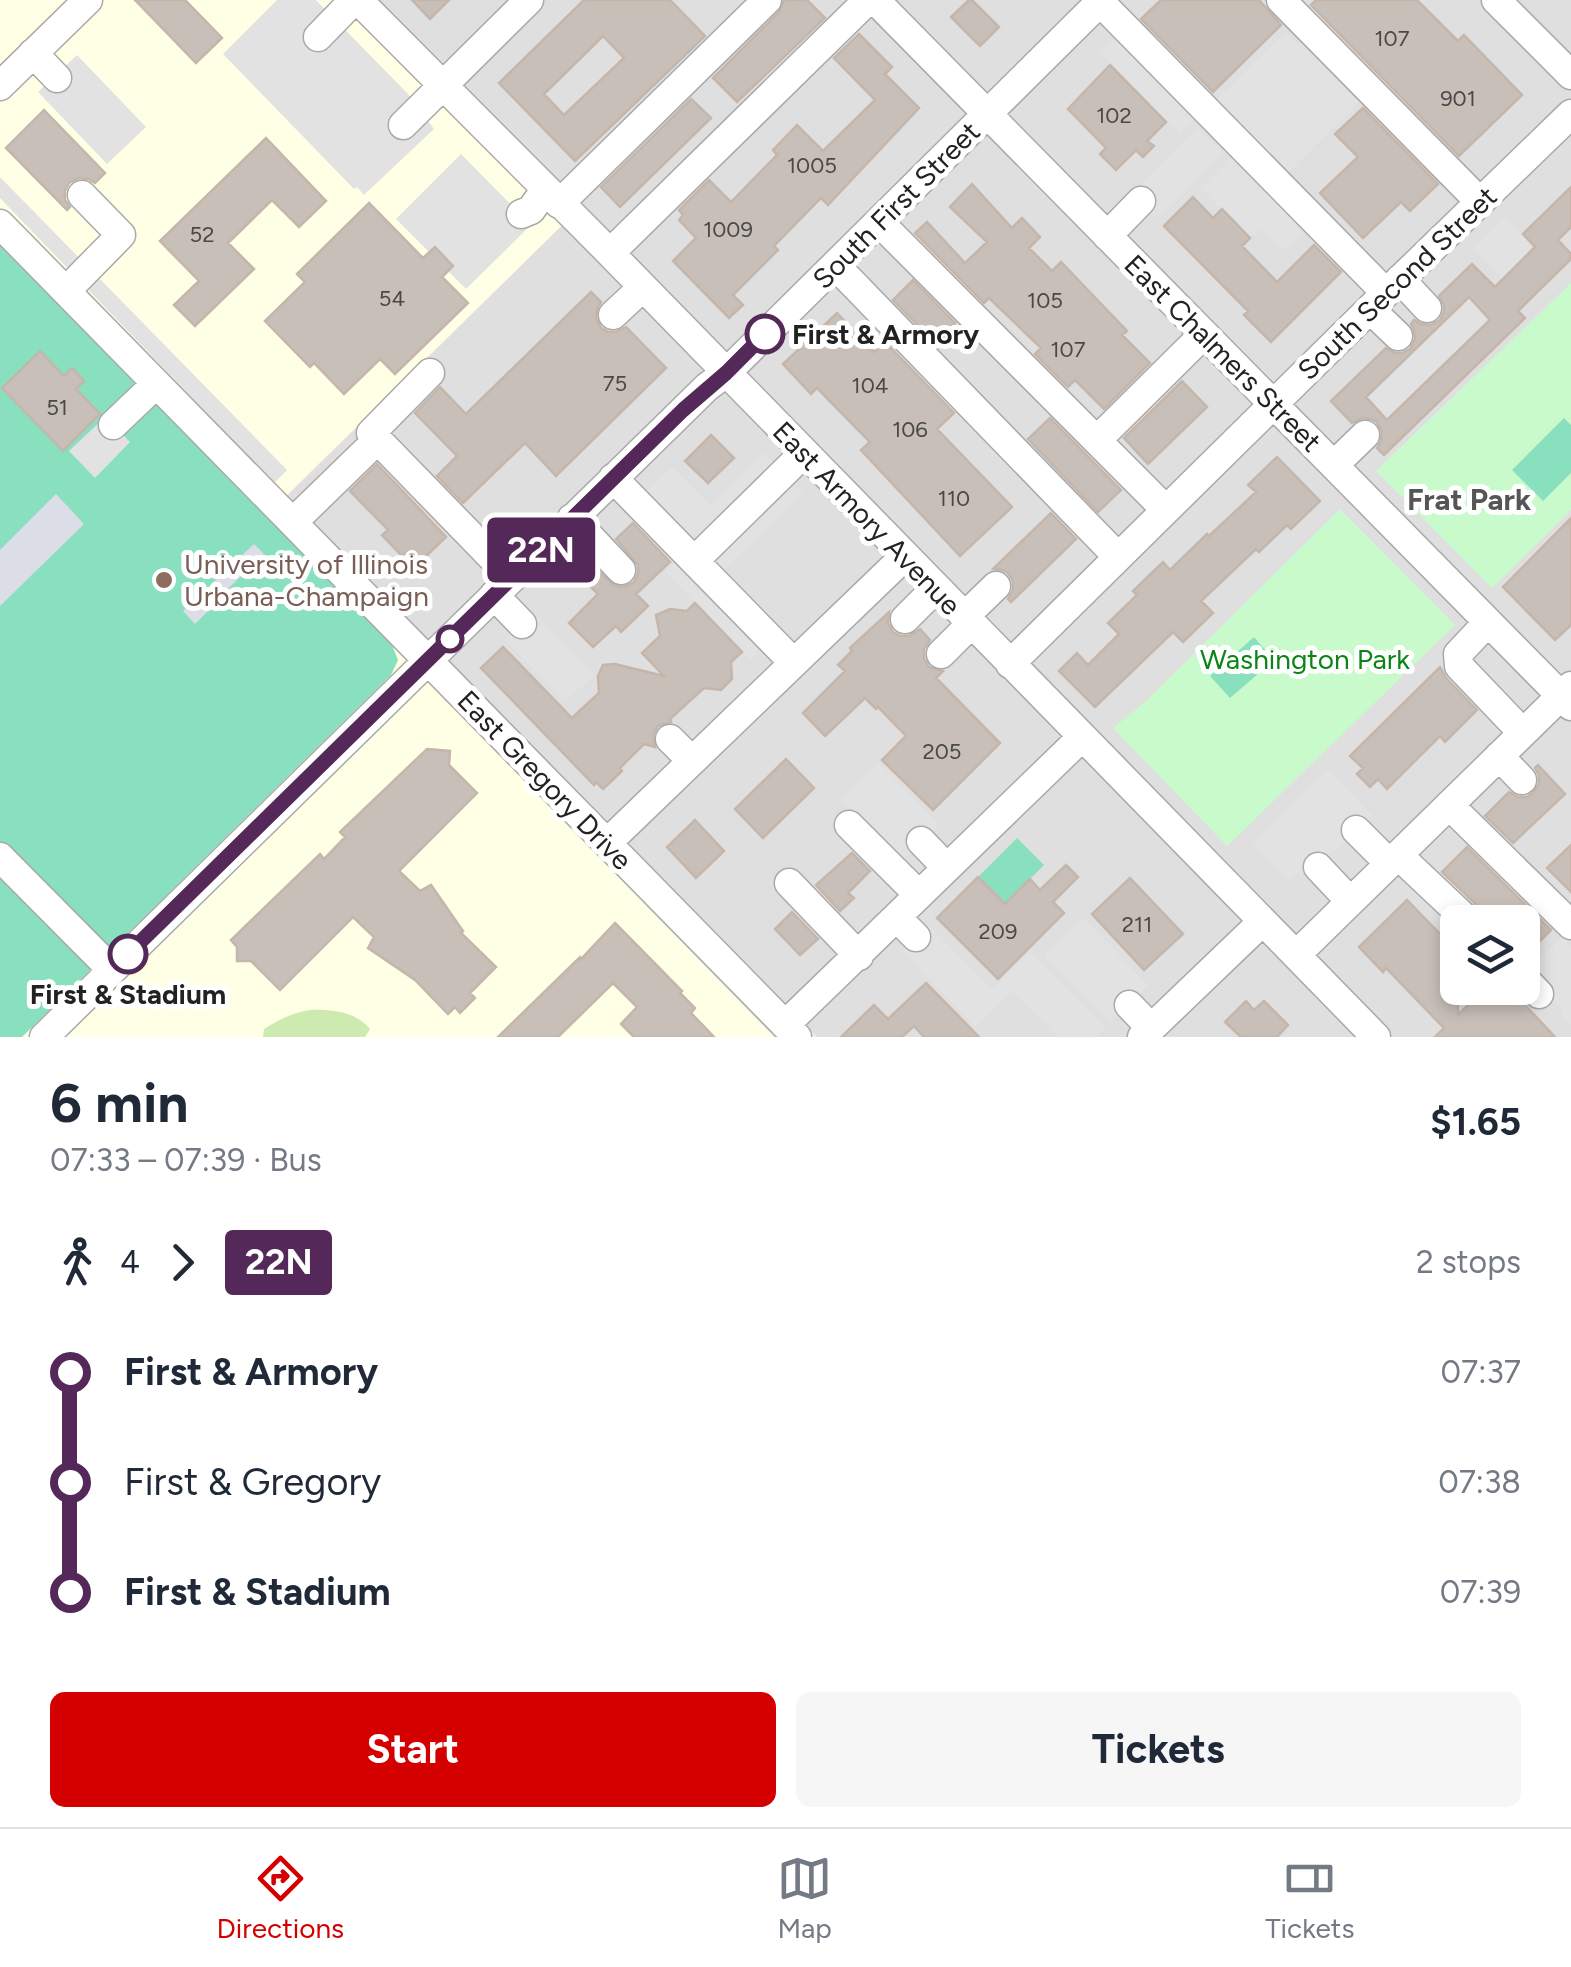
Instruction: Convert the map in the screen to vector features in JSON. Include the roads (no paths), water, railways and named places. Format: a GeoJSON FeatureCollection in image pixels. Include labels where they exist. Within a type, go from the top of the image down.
{"type":"FeatureCollection","features":[{"type":"Feature","properties":{"kind":"street"},"geometry":{"type":"LineString","coordinates":[[0,86],[88,0]]}},
{"type":"Feature","properties":{"kind":"street"},"geometry":{"type":"LineString","coordinates":[[318,37],[356,0]]}},
{"type":"Feature","properties":{"kind":"street","name":"East Armory Avenue"},"geometry":{"type":"LineString","coordinates":[[356,0],[442,86],[496,158],[552,197],[610,254],[1376,1037]]}},
{"type":"Feature","properties":{"kind":"street"},"geometry":{"type":"LineString","coordinates":[[403,125],[529,0]]}},
{"type":"Feature","properties":{"kind":"street"},"geometry":{"type":"LineString","coordinates":[[520,214],[552,197],[767,0]]}},
{"type":"Feature","properties":{"kind":"street"},"geometry":{"type":"LineString","coordinates":[[610,254],[872,0]]}},
{"type":"Feature","properties":{"kind":"street","name":"East Chalmers Street"},"geometry":{"type":"LineString","coordinates":[[872,0],[1488,622],[1568,696]]}},
{"type":"Feature","properties":{"kind":"street"},"geometry":{"type":"LineString","coordinates":[[1281,0],[1480,202]]}},
{"type":"Feature","properties":{"kind":"street"},"geometry":{"type":"LineString","coordinates":[[1496,0],[1571,76]]}},
{"type":"Feature","properties":{"kind":"street"},"geometry":{"type":"LineString","coordinates":[[1101,1],[1385,294],[1398,336]]}},
{"type":"Feature","properties":{"kind":"street","name":"South First Street"},"geometry":{"type":"LineString","coordinates":[[44,1037],[613,478],[726,373],[1101,1]]}},
{"type":"Feature","properties":{"kind":"street"},"geometry":{"type":"LineString","coordinates":[[33,53],[58,78]]}},
{"type":"Feature","properties":{"kind":"street","name":"South Second Street"},"geometry":{"type":"LineString","coordinates":[[1010,664],[1571,114]]}},
{"type":"Feature","properties":{"kind":"street"},"geometry":{"type":"LineString","coordinates":[[66,291],[120,235],[82,195]]}},
{"type":"Feature","properties":{"kind":"street"},"geometry":{"type":"LineString","coordinates":[[1107,236],[1142,202]]}},
{"type":"Feature","properties":{"kind":"street"},"geometry":{"type":"LineString","coordinates":[[880,222],[1166,510]]}},
{"type":"Feature","properties":{"kind":"street","name":"East Gregory Drive"},"geometry":{"type":"LineString","coordinates":[[0,224],[791,1031]]}},
{"type":"Feature","properties":{"kind":"street"},"geometry":{"type":"LineString","coordinates":[[835,266],[1118,557]]}},
{"type":"Feature","properties":{"kind":"street"},"geometry":{"type":"LineString","coordinates":[[616,318],[645,290]]}},
{"type":"Feature","properties":{"kind":"street"},"geometry":{"type":"LineString","coordinates":[[1385,294],[1427,308]]}},
{"type":"Feature","properties":{"kind":"street"},"geometry":{"type":"LineString","coordinates":[[1097,440],[1204,334]]}},
{"type":"Feature","properties":{"kind":"street"},"geometry":{"type":"LineString","coordinates":[[430,373],[371,433],[503,587],[522,624]]}},
{"type":"Feature","properties":{"kind":"street"},"geometry":{"type":"LineString","coordinates":[[113,425],[156,384]]}},
{"type":"Feature","properties":{"kind":"street"},"geometry":{"type":"LineString","coordinates":[[1334,465],[1365,436]]}},
{"type":"Feature","properties":{"kind":"street"},"geometry":{"type":"LineString","coordinates":[[293,522],[366,451]]}},
{"type":"Feature","properties":{"kind":"street"},"geometry":{"type":"LineString","coordinates":[[694,561],[804,453]]}},
{"type":"Feature","properties":{"kind":"street"},"geometry":{"type":"LineString","coordinates":[[613,478],[794,663]]}},
{"type":"Feature","properties":{"kind":"street"},"geometry":{"type":"LineString","coordinates":[[572,518],[621,570]]}},
{"type":"Feature","properties":{"kind":"street"},"geometry":{"type":"LineString","coordinates":[[607,843],[905,556]]}},
{"type":"Feature","properties":{"kind":"street"},"geometry":{"type":"LineString","coordinates":[[941,654],[996,586]]}},
{"type":"Feature","properties":{"kind":"street"},"geometry":{"type":"LineString","coordinates":[[906,619],[936,588]]}},
{"type":"Feature","properties":{"kind":"street"},"geometry":{"type":"LineString","coordinates":[[1488,622],[1458,654],[1459,666],[1522,733]]}},
{"type":"Feature","properties":{"kind":"street"},"geometry":{"type":"LineString","coordinates":[[1296,954],[1522,733],[1568,696]]}},
{"type":"Feature","properties":{"kind":"street"},"geometry":{"type":"LineString","coordinates":[[791,1031],[859,956],[906,928],[919,895],[1082,737]]}},
{"type":"Feature","properties":{"kind":"street"},"geometry":{"type":"LineString","coordinates":[[669,740],[691,762]]}},
{"type":"Feature","properties":{"kind":"street"},"geometry":{"type":"LineString","coordinates":[[1499,756],[1522,780]]}},
{"type":"Feature","properties":{"kind":"street"},"geometry":{"type":"LineString","coordinates":[[1449,805],[1571,925]]}},
{"type":"Feature","properties":{"kind":"street"},"geometry":{"type":"LineString","coordinates":[[849,825],[919,895]]}},
{"type":"Feature","properties":{"kind":"street"},"geometry":{"type":"LineString","coordinates":[[1356,830],[1449,905]]}},
{"type":"Feature","properties":{"kind":"street"},"geometry":{"type":"LineString","coordinates":[[922,841],[947,868]]}},
{"type":"Feature","properties":{"kind":"street"},"geometry":{"type":"LineString","coordinates":[[0,856],[112,970]]}},
{"type":"Feature","properties":{"kind":"street"},"geometry":{"type":"LineString","coordinates":[[1318,868],[1350,901]]}},
{"type":"Feature","properties":{"kind":"street"},"geometry":{"type":"LineString","coordinates":[[789,883],[859,956]]}},
{"type":"Feature","properties":{"kind":"street"},"geometry":{"type":"LineString","coordinates":[[1129,1005],[1147,1033],[1262,922]]}},
{"type":"Feature","properties":{"kind":"place","name":"First & Armory"},"geometry":{"type":"Point","coordinates":[765,334]}},
{"type":"Feature","properties":{"kind":"place","name":"University of Illinois Urbana-Champaign"},"geometry":{"type":"Point","coordinates":[164,580]}},
{"type":"Feature","properties":{"kind":"place","name":"First & Stadium"},"geometry":{"type":"Point","coordinates":[128,954]}},
{"type":"Feature","properties":{"kind":"district","name":"Frat Park"},"geometry":{"type":"Point","coordinates":[1469,499]}},
{"type":"Feature","properties":{"kind":"park label","name":"Washington Park"},"geometry":{"type":"Point","coordinates":[1305,659]}}]}
